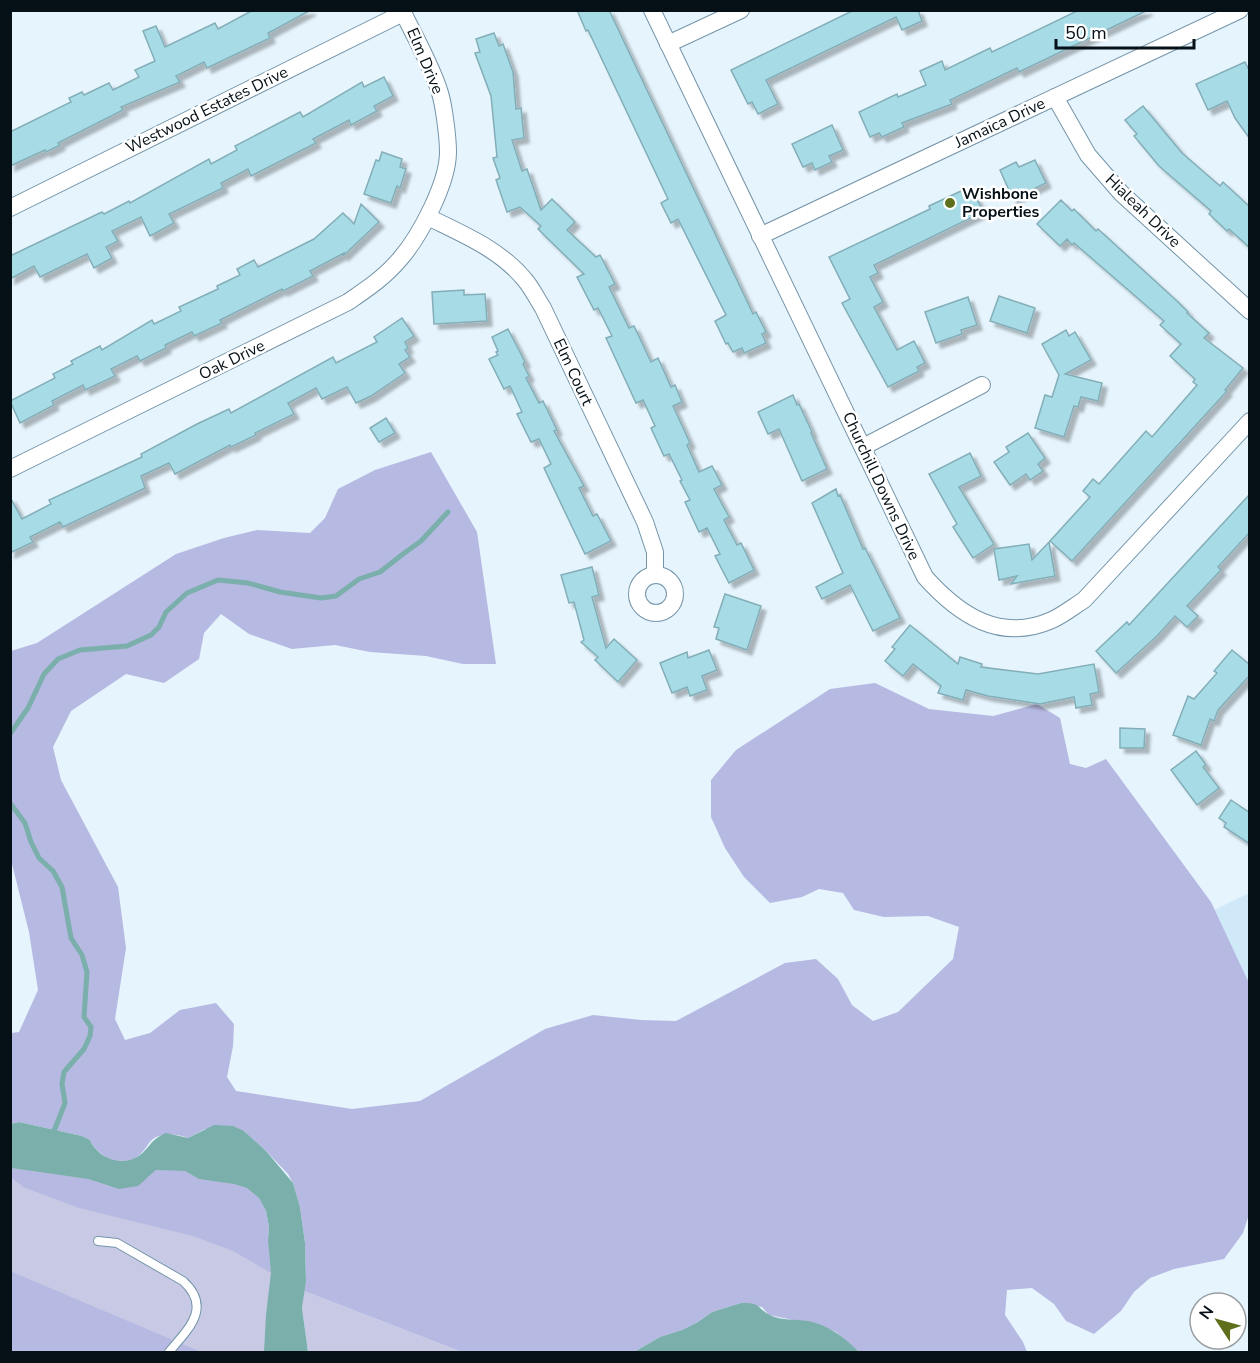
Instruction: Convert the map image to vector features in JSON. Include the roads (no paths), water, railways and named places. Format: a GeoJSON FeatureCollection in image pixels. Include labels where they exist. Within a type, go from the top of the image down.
{"type":"FeatureCollection","features":[{"type":"Feature","properties":{"kind":"street","name":"Churchill Downs Drive"},"geometry":{"type":"LineString","coordinates":[[652,10],[925,578],[944,599],[968,617],[993,626],[1013,628],[1036,625],[1053,620],[1084,600],[1250,421]]}},
{"type":"Feature","properties":{"kind":"street"},"geometry":{"type":"LineString","coordinates":[[668,44],[741,10]]}},
{"type":"Feature","properties":{"kind":"street","name":"Jamaica Drive"},"geometry":{"type":"LineString","coordinates":[[760,236],[1240,10]]}},
{"type":"Feature","properties":{"kind":"street","name":"Westwood Estates Drive"},"geometry":{"type":"LineString","coordinates":[[10,208],[403,11]]}},
{"type":"Feature","properties":{"kind":"street","name":"Elm Drive"},"geometry":{"type":"LineString","coordinates":[[403,11],[425,55],[441,95],[448,153],[442,185],[428,217]]}},
{"type":"Feature","properties":{"kind":"street","name":"Hialeah Drive"},"geometry":{"type":"LineString","coordinates":[[1055,97],[1088,155],[1122,194],[1250,311]]}},
{"type":"Feature","properties":{"kind":"street","name":"Oak Drive"},"geometry":{"type":"LineString","coordinates":[[10,469],[348,302],[375,283],[401,258],[428,217]]}},
{"type":"Feature","properties":{"kind":"street","name":"Elm Court"},"geometry":{"type":"LineString","coordinates":[[428,217],[482,243],[508,262],[526,280],[543,308],[645,522],[654,552],[655,575]]}},
{"type":"Feature","properties":{"kind":"street"},"geometry":{"type":"LineString","coordinates":[[863,447],[982,385]]}},
{"type":"Feature","properties":{"kind":"lane"},"geometry":{"type":"LineString","coordinates":[[98,1241],[117,1243],[193,1289],[196,1306],[193,1323],[188,1333],[169,1353]]}},
{"type":"Feature","properties":{"kind":"waterway"},"geometry":{"type":"LineString","coordinates":[[10,734],[28,708],[44,674],[58,659],[80,650],[127,646],[151,635],[159,627],[166,612],[187,593],[218,580],[248,583],[280,592],[321,598],[336,596],[359,579],[380,572],[421,541],[448,512]]}},
{"type":"Feature","properties":{"kind":"waterway"},"geometry":{"type":"LineString","coordinates":[[10,803],[25,823],[39,858],[53,871],[62,887],[71,938],[82,955],[87,972],[84,1017],[91,1027],[90,1036],[84,1049],[64,1072],[62,1084],[65,1103],[54,1131],[50,1134]]}},
{"type":"Feature","properties":{"kind":"place","name":"Wishbone Properties"},"geometry":{"type":"Point","coordinates":[950,203]}}]}
